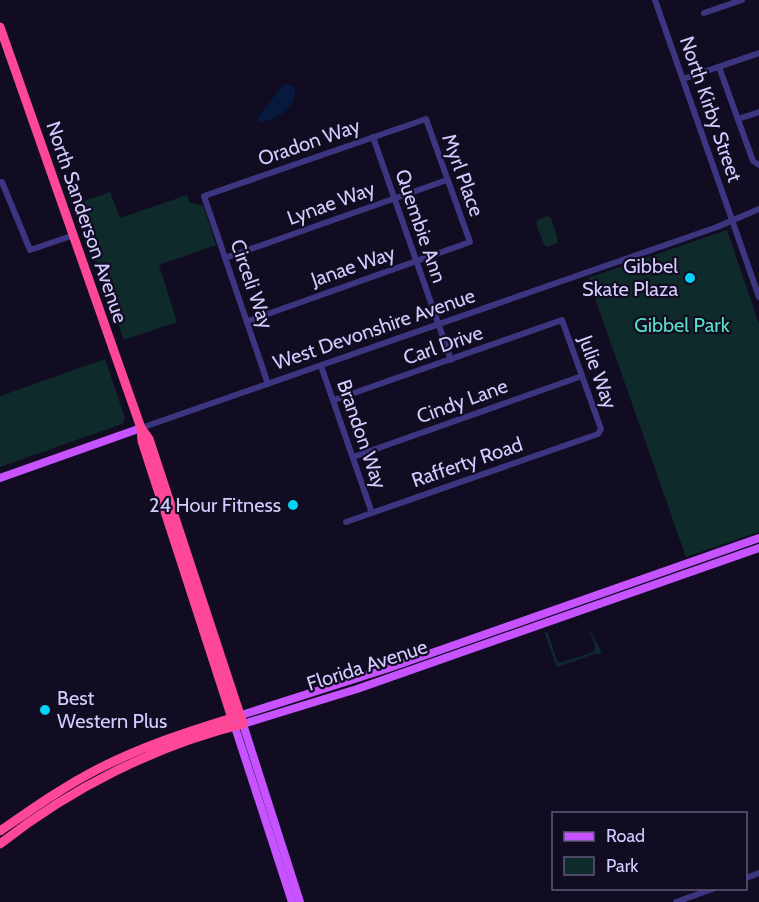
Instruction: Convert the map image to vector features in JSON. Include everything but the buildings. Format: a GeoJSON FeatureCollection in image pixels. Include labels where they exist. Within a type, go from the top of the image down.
{"type":"FeatureCollection","features":[{"type":"Feature","properties":{"kind":"highway","name":"North Sanderson Avenue"},"geometry":{"type":"LineString","coordinates":[[0,27],[141,428],[142,441],[198,617],[238,721]]}},
{"type":"Feature","properties":{"kind":"highway","name":"North Sanderson Avenue"},"geometry":{"type":"LineString","coordinates":[[141,428],[150,441],[219,648],[238,721]]}},
{"type":"Feature","properties":{"kind":"highway"},"geometry":{"type":"LineString","coordinates":[[214,636],[202,615],[198,617],[213,647],[219,648]]}},
{"type":"Feature","properties":{"kind":"highway","name":"Florida Avenue"},"geometry":{"type":"LineString","coordinates":[[0,831],[39,803],[81,778],[120,759],[161,742],[238,721]]}},
{"type":"Feature","properties":{"kind":"highway","name":"Florida Avenue"},"geometry":{"type":"LineString","coordinates":[[0,844],[22,826],[70,795],[153,754],[238,721]]}},
{"type":"Feature","properties":{"kind":"highway"},"geometry":{"type":"LineString","coordinates":[[22,826],[33,813],[82,783],[81,778]]}},
{"type":"Feature","properties":{"kind":"main road","name":"West Devonshire Avenue"},"geometry":{"type":"LineString","coordinates":[[0,478],[141,428]]}},
{"type":"Feature","properties":{"kind":"main road","name":"Florida Avenue"},"geometry":{"type":"LineString","coordinates":[[238,721],[759,538]]}},
{"type":"Feature","properties":{"kind":"main road","name":"Florida Avenue"},"geometry":{"type":"LineString","coordinates":[[238,721],[357,689],[759,548]]}},
{"type":"Feature","properties":{"kind":"main road"},"geometry":{"type":"LineString","coordinates":[[653,585],[656,580],[673,574],[680,566]]}},
{"type":"Feature","properties":{"kind":"main road"},"geometry":{"type":"LineString","coordinates":[[597,605],[604,598],[633,587],[633,582]]}},
{"type":"Feature","properties":{"kind":"main road"},"geometry":{"type":"LineString","coordinates":[[238,721],[274,848],[279,849],[297,900]]}},
{"type":"Feature","properties":{"kind":"main road"},"geometry":{"type":"LineString","coordinates":[[238,721],[280,839],[297,900]]}},
{"type":"Feature","properties":{"kind":"main road"},"geometry":{"type":"LineString","coordinates":[[258,798],[266,810],[275,838],[280,839]]}},
{"type":"Feature","properties":{"kind":"street","name":"North Kirby Street"},"geometry":{"type":"LineString","coordinates":[[655,0],[759,297]]}},
{"type":"Feature","properties":{"kind":"street"},"geometry":{"type":"LineString","coordinates":[[704,13],[742,0]]}},
{"type":"Feature","properties":{"kind":"street"},"geometry":{"type":"LineString","coordinates":[[683,79],[759,53]]}},
{"type":"Feature","properties":{"kind":"street"},"geometry":{"type":"LineString","coordinates":[[719,67],[756,163]]}},
{"type":"Feature","properties":{"kind":"street"},"geometry":{"type":"LineString","coordinates":[[738,119],[759,112]]}},
{"type":"Feature","properties":{"kind":"street","name":"Oradon Way"},"geometry":{"type":"LineString","coordinates":[[204,196],[426,119]]}},
{"type":"Feature","properties":{"kind":"street","name":"Myrl Place"},"geometry":{"type":"LineString","coordinates":[[426,119],[470,242]]}},
{"type":"Feature","properties":{"kind":"street","name":"Quembie Ann"},"geometry":{"type":"LineString","coordinates":[[373,137],[451,360]]}},
{"type":"Feature","properties":{"kind":"street","name":"Lynae Way"},"geometry":{"type":"LineString","coordinates":[[225,258],[447,180]]}},
{"type":"Feature","properties":{"kind":"street"},"geometry":{"type":"LineString","coordinates":[[1,182],[30,250],[74,235]]}},
{"type":"Feature","properties":{"kind":"street","name":"Circeli Way"},"geometry":{"type":"LineString","coordinates":[[204,196],[268,384]]}},
{"type":"Feature","properties":{"kind":"street","name":"West Devonshire Avenue"},"geometry":{"type":"LineString","coordinates":[[141,428],[717,227],[759,209]]}},
{"type":"Feature","properties":{"kind":"street","name":"Janae Way"},"geometry":{"type":"LineString","coordinates":[[248,321],[470,242]]}},
{"type":"Feature","properties":{"kind":"street","name":"Carl Drive"},"geometry":{"type":"LineString","coordinates":[[334,400],[562,320]]}},
{"type":"Feature","properties":{"kind":"street","name":"Julie Way"},"geometry":{"type":"LineString","coordinates":[[562,320],[601,429],[598,434]]}},
{"type":"Feature","properties":{"kind":"street","name":"Brandon Way"},"geometry":{"type":"LineString","coordinates":[[321,366],[372,513]]}},
{"type":"Feature","properties":{"kind":"street","name":"Cindy Lane"},"geometry":{"type":"LineString","coordinates":[[353,457],[582,376]]}},
{"type":"Feature","properties":{"kind":"street","name":"Rafferty Road"},"geometry":{"type":"LineString","coordinates":[[346,522],[598,434]]}},
{"type":"Feature","properties":{"kind":"street"},"geometry":{"type":"LineString","coordinates":[[676,902],[709,890]]}},
{"type":"Feature","properties":{"kind":"green space"},"geometry":{"type":"Polygon","coordinates":[[[110,192],[120,218],[187,195],[190,203],[203,205],[216,245],[159,265],[177,322],[124,340],[76,204],[110,192]]]}},
{"type":"Feature","properties":{"kind":"green space"},"geometry":{"type":"Polygon","coordinates":[[[548,216],[551,218],[558,240],[557,243],[547,247],[544,245],[536,223],[548,216]]]}},
{"type":"Feature","properties":{"kind":"green space","name":"Gibbel Park"},"geometry":{"type":"Polygon","coordinates":[[[727,230],[759,324],[759,532],[686,557],[588,278],[727,230]]]}},
{"type":"Feature","properties":{"kind":"green space"},"geometry":{"type":"Polygon","coordinates":[[[105,359],[125,418],[122,424],[0,467],[0,396],[105,359]]]}},
{"type":"Feature","properties":{"kind":"green space"},"geometry":{"type":"Polygon","coordinates":[[[589,628],[601,651],[600,655],[597,653],[557,667],[544,632],[548,633],[559,663],[594,652],[595,646],[589,628]]]}},
{"type":"Feature","properties":{"kind":"water"},"geometry":{"type":"Polygon","coordinates":[[[285,84],[294,86],[295,93],[286,111],[273,119],[259,122],[258,116],[285,84]]]}},
{"type":"Feature","properties":{"kind":"place","name":"Gibbel Skate Plaza"},"geometry":{"type":"Point","coordinates":[690,278]}},
{"type":"Feature","properties":{"kind":"place","name":"24 Hour Fitness"},"geometry":{"type":"Point","coordinates":[293,505]}},
{"type":"Feature","properties":{"kind":"place","name":"Best Western Plus"},"geometry":{"type":"Point","coordinates":[45,710]}}]}
